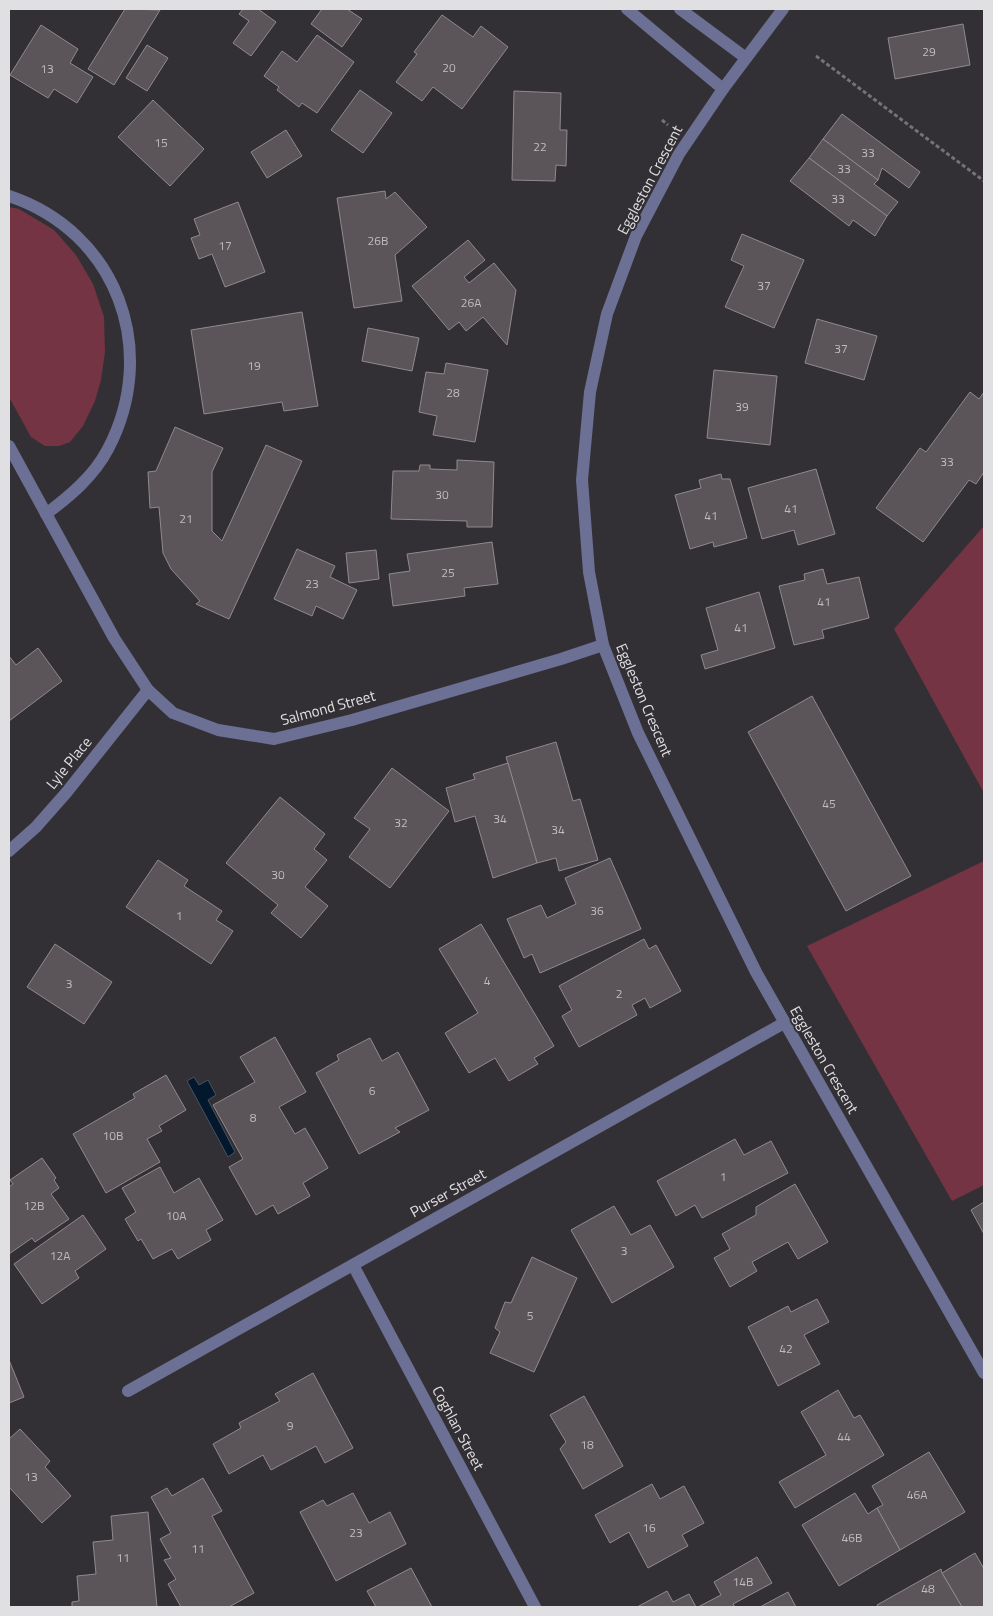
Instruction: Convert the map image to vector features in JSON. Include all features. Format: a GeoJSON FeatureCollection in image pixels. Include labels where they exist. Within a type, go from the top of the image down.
{"type":"FeatureCollection","features":[{"type":"Feature","properties":{"kind":"street"},"geometry":{"type":"LineString","coordinates":[[627,9],[723,88]]}},
{"type":"Feature","properties":{"kind":"street"},"geometry":{"type":"LineString","coordinates":[[680,9],[746,58]]}},
{"type":"Feature","properties":{"kind":"street","name":"Eggleston Crescent"},"geometry":{"type":"LineString","coordinates":[[783,9],[723,88],[679,154],[636,236],[607,314],[590,392],[582,480],[589,572],[603,644],[638,733],[756,972],[984,1373]]}},
{"type":"Feature","properties":{"kind":"street"},"geometry":{"type":"LineString","coordinates":[[9,196],[51,216],[74,234],[94,255],[111,280],[122,308],[129,336],[131,366],[128,395],[120,424],[108,451],[90,475],[70,496],[46,514]]}},
{"type":"Feature","properties":{"kind":"street","name":"Salmond Street"},"geometry":{"type":"LineString","coordinates":[[9,446],[114,638],[148,690],[173,713],[218,730],[274,739],[352,720],[561,659],[603,644]]}},
{"type":"Feature","properties":{"kind":"street","name":"Lyle Place"},"geometry":{"type":"LineString","coordinates":[[9,851],[36,828],[148,690]]}},
{"type":"Feature","properties":{"kind":"street","name":"Purser Street"},"geometry":{"type":"LineString","coordinates":[[128,1391],[784,1023]]}},
{"type":"Feature","properties":{"kind":"street","name":"Coghlan Street"},"geometry":{"type":"LineString","coordinates":[[353,1265],[535,1607]]}},
{"type":"Feature","properties":{"kind":"path"},"geometry":{"type":"LineString","coordinates":[[816,56],[984,181]]}},
{"type":"Feature","properties":{"kind":"shaded area"},"geometry":{"type":"Polygon","coordinates":[[[9,207],[19,209],[54,230],[76,255],[93,284],[104,317],[105,352],[101,380],[95,401],[83,426],[70,442],[59,446],[45,446],[31,437],[9,397],[9,207]]]}},
{"type":"Feature","properties":{"kind":"shaded area"},"geometry":{"type":"Polygon","coordinates":[[[984,526],[984,793],[894,629],[984,526]]]}},
{"type":"Feature","properties":{"kind":"shaded area"},"geometry":{"type":"Polygon","coordinates":[[[984,861],[984,1185],[952,1201],[807,946],[984,861]]]}},
{"type":"Feature","properties":{"kind":"water"},"geometry":{"type":"Polygon","coordinates":[[[194,1077],[199,1085],[208,1080],[216,1095],[208,1100],[235,1152],[228,1157],[187,1081],[194,1077]]]}},
{"type":"Feature","properties":{"kind":"building"},"geometry":{"type":"Polygon","coordinates":[[[125,9],[160,10],[114,85],[88,69],[125,9]]]}},
{"type":"Feature","properties":{"kind":"building"},"geometry":{"type":"Polygon","coordinates":[[[243,9],[258,9],[276,22],[251,56],[233,43],[249,21],[239,14],[243,9]]]}},
{"type":"Feature","properties":{"kind":"building"},"geometry":{"type":"Polygon","coordinates":[[[322,9],[347,9],[362,19],[342,47],[311,24],[322,9]]]}},
{"type":"Feature","properties":{"kind":"building"},"geometry":{"type":"Polygon","coordinates":[[[442,15],[473,37],[481,26],[508,47],[462,109],[433,87],[422,101],[396,82],[417,54],[414,52],[442,15]]]}},
{"type":"Feature","properties":{"kind":"building"},"geometry":{"type":"Polygon","coordinates":[[[963,24],[970,65],[895,79],[888,38],[963,24]]]}},
{"type":"Feature","properties":{"kind":"building"},"geometry":{"type":"Polygon","coordinates":[[[41,25],[78,49],[70,63],[93,77],[77,103],[54,89],[48,98],[10,75],[41,25]]]}},
{"type":"Feature","properties":{"kind":"building"},"geometry":{"type":"Polygon","coordinates":[[[317,35],[354,62],[317,113],[302,103],[299,107],[277,90],[279,87],[264,76],[282,51],[297,62],[317,35]]]}},
{"type":"Feature","properties":{"kind":"building"},"geometry":{"type":"Polygon","coordinates":[[[147,45],[168,58],[147,91],[126,78],[147,45]]]}},
{"type":"Feature","properties":{"kind":"building"},"geometry":{"type":"Polygon","coordinates":[[[360,90],[392,113],[363,153],[331,130],[360,90]]]}},
{"type":"Feature","properties":{"kind":"building"},"geometry":{"type":"Polygon","coordinates":[[[514,91],[561,93],[560,130],[567,130],[566,166],[556,165],[555,181],[512,180],[514,91]]]}},
{"type":"Feature","properties":{"kind":"building"},"geometry":{"type":"Polygon","coordinates":[[[153,100],[204,149],[170,186],[118,137],[153,100]]]}},
{"type":"Feature","properties":{"kind":"building"},"geometry":{"type":"Polygon","coordinates":[[[842,114],[920,172],[909,188],[882,168],[878,180],[823,139],[842,114]]]}},
{"type":"Feature","properties":{"kind":"building"},"geometry":{"type":"Polygon","coordinates":[[[286,130],[302,156],[267,178],[251,152],[286,130]]]}},
{"type":"Feature","properties":{"kind":"building"},"geometry":{"type":"Polygon","coordinates":[[[823,139],[878,180],[874,184],[898,202],[887,216],[809,158],[823,139]]]}},
{"type":"Feature","properties":{"kind":"building"},"geometry":{"type":"Polygon","coordinates":[[[809,158],[887,216],[875,236],[853,220],[849,226],[790,181],[809,158]]]}},
{"type":"Feature","properties":{"kind":"building"},"geometry":{"type":"Polygon","coordinates":[[[385,191],[386,199],[395,192],[427,227],[395,255],[402,301],[354,308],[337,198],[385,191]]]}},
{"type":"Feature","properties":{"kind":"building"},"geometry":{"type":"Polygon","coordinates":[[[238,202],[265,272],[225,287],[212,254],[199,259],[191,238],[200,235],[194,219],[238,202]]]}},
{"type":"Feature","properties":{"kind":"building"},"geometry":{"type":"Polygon","coordinates":[[[742,234],[804,260],[774,328],[725,307],[744,266],[731,260],[742,234]]]}},
{"type":"Feature","properties":{"kind":"building"},"geometry":{"type":"Polygon","coordinates":[[[468,240],[485,260],[464,277],[469,283],[494,263],[516,290],[507,345],[483,317],[466,331],[459,322],[449,330],[412,286],[468,240]]]}},
{"type":"Feature","properties":{"kind":"building"},"geometry":{"type":"Polygon","coordinates":[[[302,312],[318,406],[284,411],[282,402],[204,414],[191,330],[302,312]]]}},
{"type":"Feature","properties":{"kind":"building"},"geometry":{"type":"Polygon","coordinates":[[[817,319],[877,336],[864,380],[805,363],[817,319]]]}},
{"type":"Feature","properties":{"kind":"building"},"geometry":{"type":"Polygon","coordinates":[[[368,328],[419,338],[412,371],[362,361],[368,328]]]}},
{"type":"Feature","properties":{"kind":"building"},"geometry":{"type":"Polygon","coordinates":[[[446,363],[488,370],[475,442],[433,435],[437,416],[419,412],[426,372],[444,374],[446,363]]]}},
{"type":"Feature","properties":{"kind":"building"},"geometry":{"type":"Polygon","coordinates":[[[714,370],[777,376],[770,445],[707,438],[714,370]]]}},
{"type":"Feature","properties":{"kind":"building"},"geometry":{"type":"Polygon","coordinates":[[[970,392],[979,399],[984,392],[984,472],[976,484],[969,480],[923,542],[876,508],[920,448],[926,452],[970,392]]]}},
{"type":"Feature","properties":{"kind":"building"},"geometry":{"type":"Polygon","coordinates":[[[175,427],[223,448],[212,472],[212,531],[222,541],[266,445],[302,461],[229,619],[196,604],[200,601],[171,569],[163,553],[159,507],[150,508],[148,472],[156,471],[175,427]]]}},
{"type":"Feature","properties":{"kind":"building"},"geometry":{"type":"Polygon","coordinates":[[[457,460],[494,462],[492,527],[467,527],[467,521],[391,519],[393,471],[419,471],[420,465],[430,465],[430,469],[457,470],[457,460]]]}},
{"type":"Feature","properties":{"kind":"building"},"geometry":{"type":"Polygon","coordinates":[[[816,469],[835,534],[798,545],[794,530],[762,539],[748,488],[816,469]]]}},
{"type":"Feature","properties":{"kind":"building"},"geometry":{"type":"Polygon","coordinates":[[[721,474],[722,479],[730,479],[747,538],[714,547],[713,542],[690,549],[675,495],[701,488],[699,480],[721,474]]]}},
{"type":"Feature","properties":{"kind":"building"},"geometry":{"type":"Polygon","coordinates":[[[492,542],[498,584],[464,588],[465,596],[393,606],[389,574],[410,571],[407,554],[492,542]]]}},
{"type":"Feature","properties":{"kind":"building"},"geometry":{"type":"Polygon","coordinates":[[[297,549],[335,566],[330,577],[357,590],[343,619],[316,606],[312,616],[274,599],[297,549]]]}},
{"type":"Feature","properties":{"kind":"building"},"geometry":{"type":"Polygon","coordinates":[[[376,550],[379,579],[349,583],[346,553],[376,550]]]}},
{"type":"Feature","properties":{"kind":"building"},"geometry":{"type":"Polygon","coordinates":[[[823,569],[827,584],[859,577],[869,618],[822,630],[824,638],[794,645],[779,586],[805,580],[804,574],[823,569]]]}},
{"type":"Feature","properties":{"kind":"building"},"geometry":{"type":"Polygon","coordinates":[[[759,592],[775,648],[705,669],[701,655],[718,650],[706,608],[759,592]]]}},
{"type":"Feature","properties":{"kind":"building"},"geometry":{"type":"Polygon","coordinates":[[[38,648],[62,681],[9,721],[9,656],[16,665],[38,648]]]}},
{"type":"Feature","properties":{"kind":"building"},"geometry":{"type":"Polygon","coordinates":[[[812,696],[911,876],[846,911],[748,732],[812,696]]]}},
{"type":"Feature","properties":{"kind":"building"},"geometry":{"type":"Polygon","coordinates":[[[556,742],[573,801],[580,799],[598,860],[559,871],[556,858],[537,863],[506,757],[556,742]]]}},
{"type":"Feature","properties":{"kind":"building"},"geometry":{"type":"Polygon","coordinates":[[[508,763],[537,863],[493,878],[475,816],[455,822],[446,788],[475,779],[473,774],[508,763]]]}},
{"type":"Feature","properties":{"kind":"building"},"geometry":{"type":"Polygon","coordinates":[[[392,768],[449,811],[390,888],[349,857],[370,829],[354,818],[392,768]]]}},
{"type":"Feature","properties":{"kind":"building"},"geometry":{"type":"Polygon","coordinates":[[[280,797],[325,834],[314,849],[327,860],[305,887],[328,906],[301,938],[271,913],[278,905],[226,863],[280,797]]]}},
{"type":"Feature","properties":{"kind":"building"},"geometry":{"type":"Polygon","coordinates":[[[610,858],[641,929],[540,973],[532,954],[524,958],[507,919],[541,905],[547,918],[576,904],[565,878],[610,858]]]}},
{"type":"Feature","properties":{"kind":"building"},"geometry":{"type":"Polygon","coordinates":[[[158,860],[188,880],[184,886],[222,911],[216,920],[233,931],[211,964],[126,907],[158,860]]]}},
{"type":"Feature","properties":{"kind":"building"},"geometry":{"type":"Polygon","coordinates":[[[481,924],[554,1046],[534,1058],[538,1064],[509,1081],[495,1058],[469,1073],[445,1033],[478,1013],[439,949],[481,924]]]}},
{"type":"Feature","properties":{"kind":"building"},"geometry":{"type":"Polygon","coordinates":[[[644,939],[649,949],[656,945],[681,991],[650,1008],[645,998],[632,1005],[637,1015],[579,1047],[562,1016],[572,1010],[559,986],[644,939]]]}},
{"type":"Feature","properties":{"kind":"building"},"geometry":{"type":"Polygon","coordinates":[[[55,944],[112,982],[84,1024],[27,987],[55,944]]]}},
{"type":"Feature","properties":{"kind":"building"},"geometry":{"type":"Polygon","coordinates":[[[275,1037],[306,1092],[279,1107],[295,1134],[305,1128],[328,1168],[303,1183],[310,1196],[278,1214],[273,1205],[256,1215],[229,1167],[243,1159],[213,1105],[255,1082],[240,1057],[275,1037]]]}},
{"type":"Feature","properties":{"kind":"building"},"geometry":{"type":"Polygon","coordinates":[[[370,1038],[382,1061],[398,1052],[429,1110],[395,1128],[400,1132],[359,1154],[316,1073],[339,1060],[337,1055],[370,1038]]]}},
{"type":"Feature","properties":{"kind":"building"},"geometry":{"type":"Polygon","coordinates":[[[166,1075],[186,1110],[159,1126],[162,1131],[147,1139],[160,1162],[106,1193],[73,1134],[135,1098],[133,1094],[166,1075]]]}},
{"type":"Feature","properties":{"kind":"building"},"geometry":{"type":"Polygon","coordinates":[[[735,1139],[744,1155],[771,1141],[788,1173],[702,1218],[695,1205],[676,1216],[657,1181],[735,1139]]]}},
{"type":"Feature","properties":{"kind":"building"},"geometry":{"type":"Polygon","coordinates":[[[42,1158],[56,1178],[54,1180],[59,1188],[51,1194],[69,1219],[35,1242],[32,1238],[9,1254],[9,1187],[13,1184],[10,1180],[42,1158]]]}},
{"type":"Feature","properties":{"kind":"building"},"geometry":{"type":"Polygon","coordinates":[[[160,1167],[174,1193],[199,1178],[223,1220],[206,1230],[211,1240],[178,1259],[172,1249],[153,1259],[141,1239],[138,1241],[125,1219],[136,1212],[122,1188],[160,1167]]]}},
{"type":"Feature","properties":{"kind":"building"},"geometry":{"type":"Polygon","coordinates":[[[795,1184],[828,1242],[798,1259],[788,1242],[752,1262],[757,1271],[730,1287],[714,1258],[730,1249],[722,1234],[756,1215],[756,1207],[795,1184]]]}},
{"type":"Feature","properties":{"kind":"building"},"geometry":{"type":"Polygon","coordinates":[[[984,1202],[984,1234],[971,1210],[984,1202]]]}},
{"type":"Feature","properties":{"kind":"building"},"geometry":{"type":"Polygon","coordinates":[[[614,1206],[631,1235],[650,1225],[674,1267],[612,1303],[571,1230],[614,1206]]]}},
{"type":"Feature","properties":{"kind":"building"},"geometry":{"type":"Polygon","coordinates":[[[83,1215],[106,1249],[75,1271],[79,1278],[42,1304],[14,1264],[83,1215]]]}},
{"type":"Feature","properties":{"kind":"building"},"geometry":{"type":"Polygon","coordinates":[[[532,1257],[577,1278],[534,1372],[490,1353],[500,1332],[495,1328],[505,1302],[511,1303],[532,1257]]]}},
{"type":"Feature","properties":{"kind":"building"},"geometry":{"type":"Polygon","coordinates":[[[817,1299],[829,1322],[804,1335],[820,1364],[778,1386],[748,1327],[788,1306],[791,1312],[817,1299]]]}},
{"type":"Feature","properties":{"kind":"building"},"geometry":{"type":"Polygon","coordinates":[[[9,1360],[24,1397],[9,1403],[9,1360]]]}},
{"type":"Feature","properties":{"kind":"building"},"geometry":{"type":"Polygon","coordinates":[[[313,1373],[353,1448],[325,1463],[316,1446],[271,1470],[263,1455],[229,1474],[213,1444],[241,1428],[239,1423],[280,1401],[275,1394],[313,1373]]]}},
{"type":"Feature","properties":{"kind":"building"},"geometry":{"type":"Polygon","coordinates":[[[838,1390],[854,1418],[860,1415],[884,1455],[795,1508],[779,1482],[826,1455],[801,1412],[838,1390]]]}},
{"type":"Feature","properties":{"kind":"building"},"geometry":{"type":"Polygon","coordinates":[[[584,1396],[623,1466],[583,1489],[560,1449],[566,1442],[550,1415],[584,1396]]]}},
{"type":"Feature","properties":{"kind":"building"},"geometry":{"type":"Polygon","coordinates":[[[20,1429],[50,1461],[45,1467],[71,1496],[42,1523],[9,1487],[9,1439],[20,1429]]]}},
{"type":"Feature","properties":{"kind":"building"},"geometry":{"type":"Polygon","coordinates":[[[929,1452],[965,1512],[900,1550],[877,1508],[883,1505],[872,1486],[929,1452]]]}},
{"type":"Feature","properties":{"kind":"building"},"geometry":{"type":"Polygon","coordinates":[[[203,1478],[222,1511],[212,1516],[254,1593],[229,1607],[181,1607],[168,1584],[176,1579],[164,1560],[171,1558],[160,1539],[171,1533],[151,1497],[167,1488],[172,1496],[203,1478]]]}},
{"type":"Feature","properties":{"kind":"building"},"geometry":{"type":"Polygon","coordinates":[[[652,1484],[660,1499],[684,1486],[704,1523],[682,1535],[688,1546],[648,1568],[629,1532],[610,1543],[595,1515],[652,1484]]]}},
{"type":"Feature","properties":{"kind":"building"},"geometry":{"type":"Polygon","coordinates":[[[353,1493],[369,1523],[390,1512],[406,1544],[336,1581],[300,1512],[323,1500],[327,1506],[353,1493]]]}},
{"type":"Feature","properties":{"kind":"building"},"geometry":{"type":"Polygon","coordinates":[[[855,1493],[868,1514],[877,1508],[900,1550],[839,1586],[802,1525],[855,1493]]]}},
{"type":"Feature","properties":{"kind":"building"},"geometry":{"type":"Polygon","coordinates":[[[148,1512],[157,1607],[72,1607],[72,1602],[79,1601],[77,1576],[96,1574],[93,1542],[113,1540],[111,1516],[148,1512]]]}},
{"type":"Feature","properties":{"kind":"building"},"geometry":{"type":"Polygon","coordinates":[[[975,1553],[984,1569],[984,1607],[962,1607],[942,1573],[975,1553]]]}},
{"type":"Feature","properties":{"kind":"building"},"geometry":{"type":"Polygon","coordinates":[[[757,1557],[772,1583],[733,1604],[735,1607],[698,1607],[721,1595],[714,1582],[757,1557]]]}},
{"type":"Feature","properties":{"kind":"building"},"geometry":{"type":"Polygon","coordinates":[[[411,1568],[432,1607],[376,1607],[367,1591],[411,1568]]]}},
{"type":"Feature","properties":{"kind":"building"},"geometry":{"type":"Polygon","coordinates":[[[941,1569],[962,1607],[878,1607],[877,1605],[941,1569]]]}},
{"type":"Feature","properties":{"kind":"building"},"geometry":{"type":"Polygon","coordinates":[[[667,1591],[673,1602],[689,1594],[696,1607],[637,1607],[667,1591]]]}},
{"type":"Feature","properties":{"kind":"building"},"geometry":{"type":"Polygon","coordinates":[[[788,1592],[796,1607],[760,1607],[788,1592]]]}}]}
